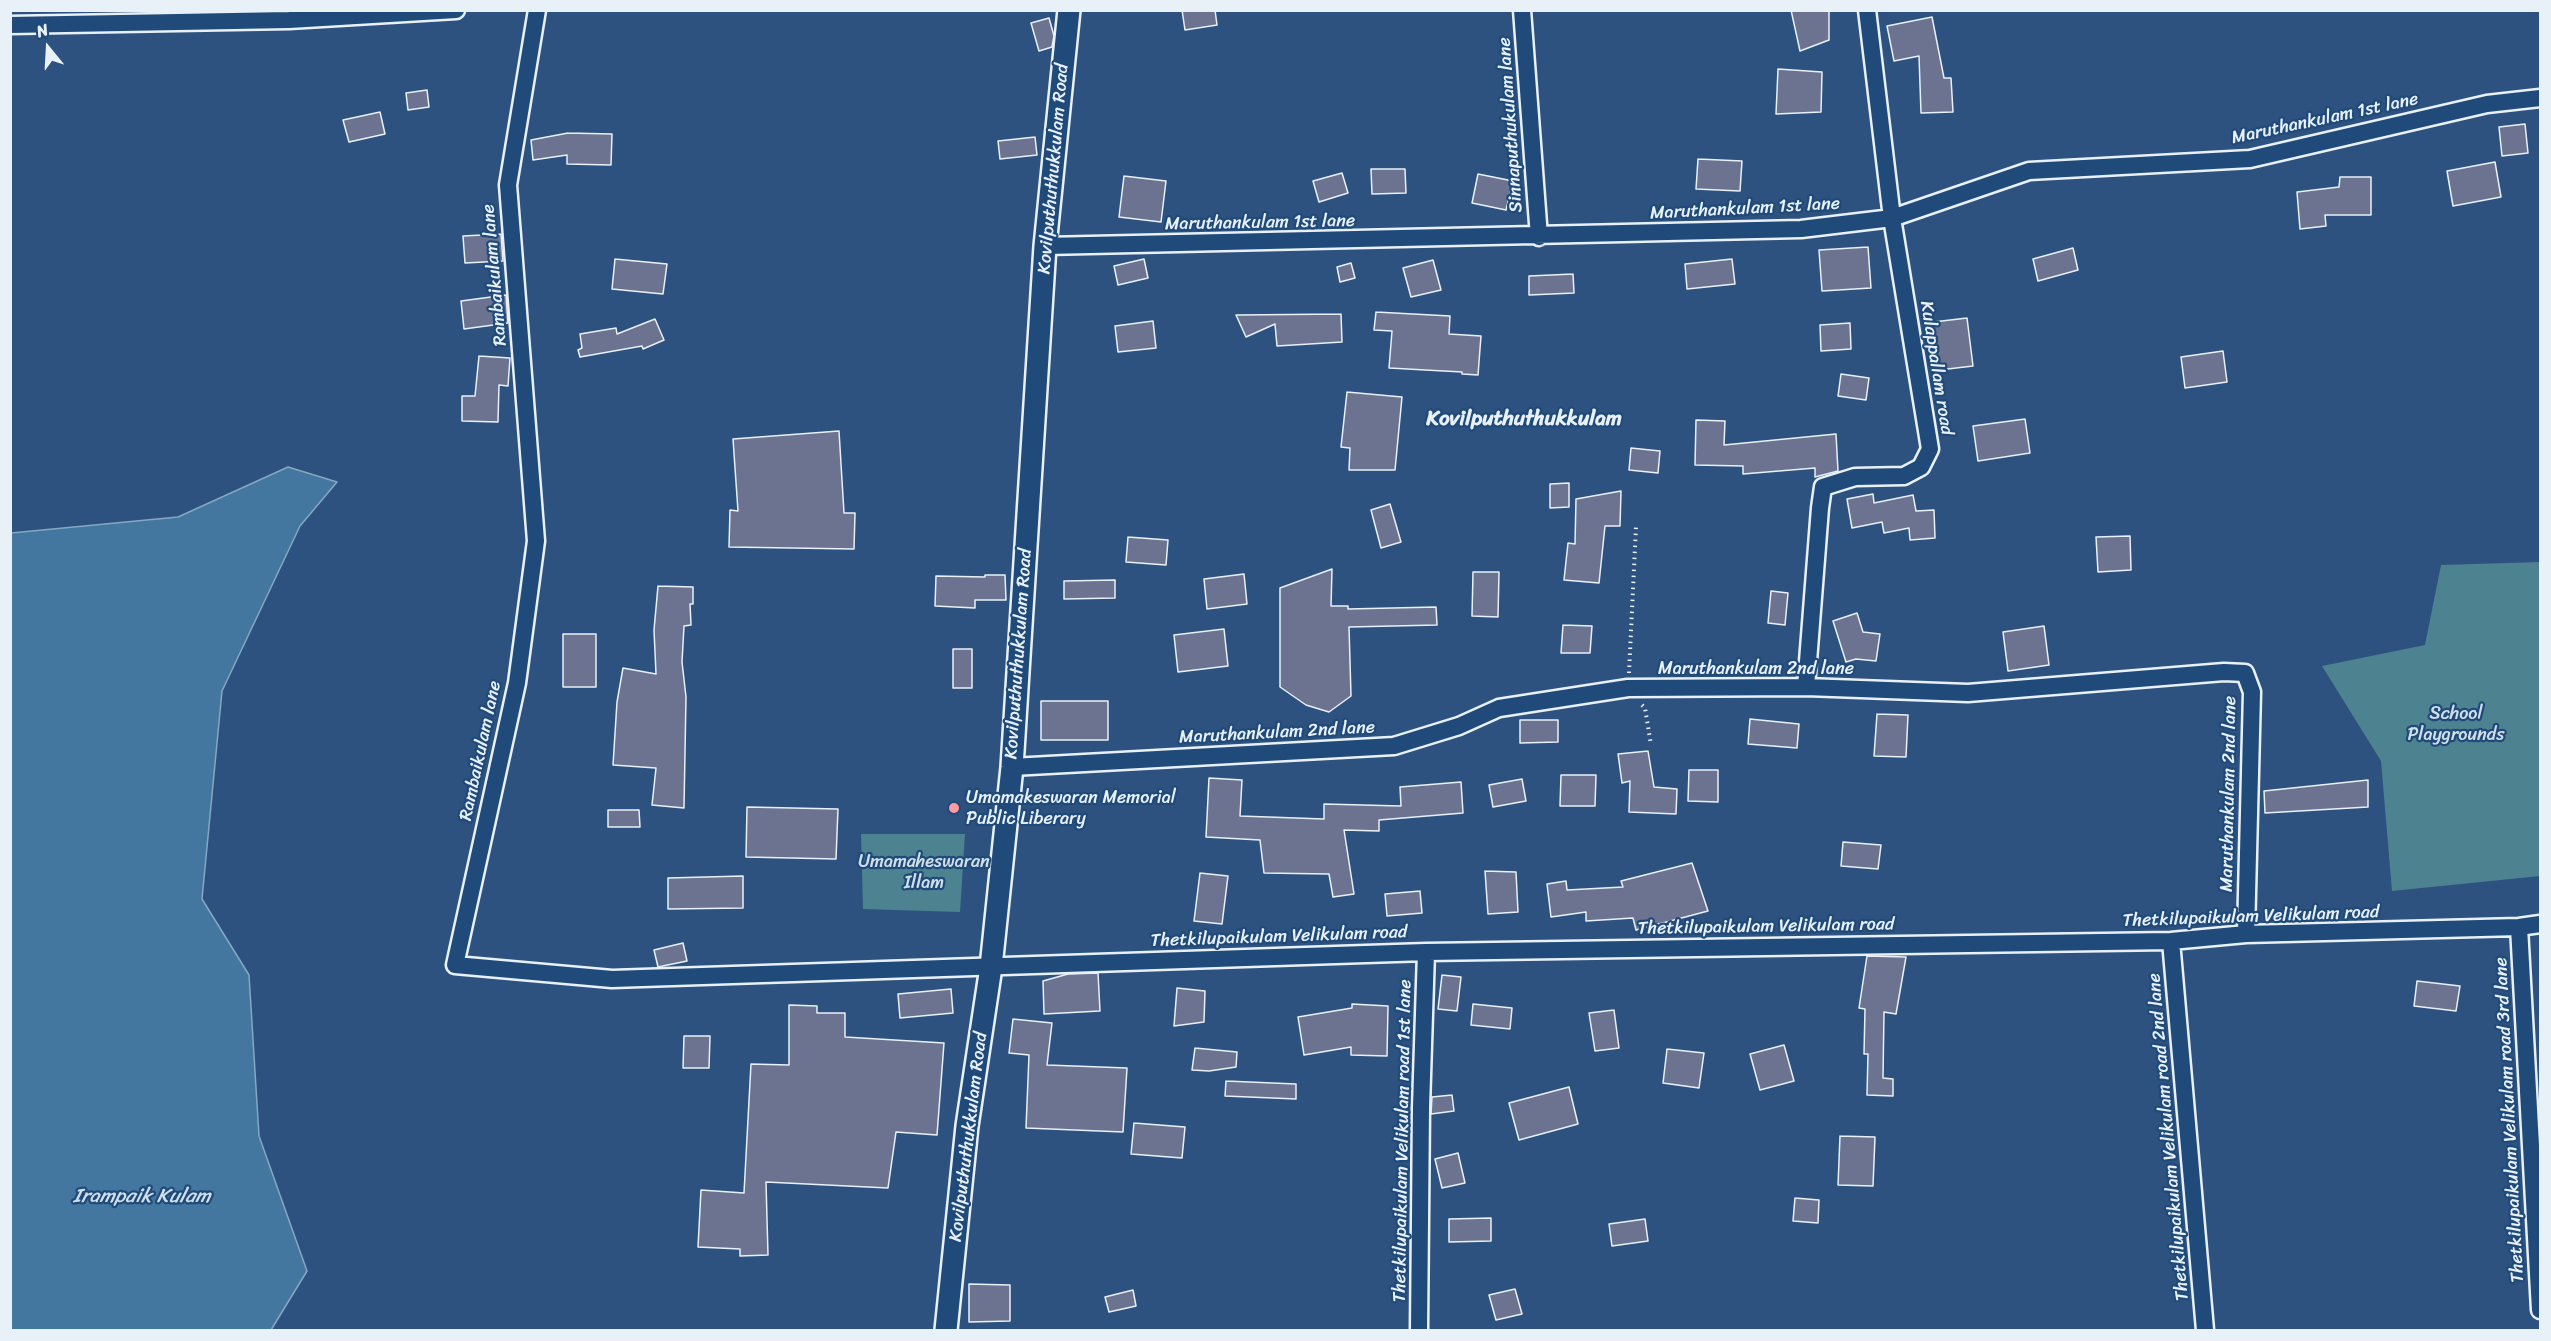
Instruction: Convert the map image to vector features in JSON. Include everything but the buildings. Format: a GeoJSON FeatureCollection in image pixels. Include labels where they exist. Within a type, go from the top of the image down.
{"type":"FeatureCollection","features":[{"type":"Feature","properties":{"kind":"street"},"geometry":{"type":"LineString","coordinates":[[10,25],[289,20],[456,10]]}},
{"type":"Feature","properties":{"kind":"street","name":"Rambaikulam lane"},"geometry":{"type":"LineString","coordinates":[[537,10],[508,185],[536,541],[516,683],[455,965],[612,979],[991,966]]}},
{"type":"Feature","properties":{"kind":"street","name":"Kovilputhuthukkulam Road"},"geometry":{"type":"LineString","coordinates":[[946,1330],[967,1126],[991,966],[1012,767],[1045,246],[1069,10]]}},
{"type":"Feature","properties":{"kind":"street","name":"Sinnaputhukulam lane"},"geometry":{"type":"LineString","coordinates":[[1522,10],[1539,237]]}},
{"type":"Feature","properties":{"kind":"street","name":"Kulappallam road"},"geometry":{"type":"LineString","coordinates":[[1806,687],[1823,487],[1855,477],[1904,476],[1921,467],[1930,449],[1892,218],[1867,10]]}},
{"type":"Feature","properties":{"kind":"street","name":"Maruthankulam 1st lane"},"geometry":{"type":"LineString","coordinates":[[1045,246],[1539,237],[1801,229],[1892,218],[2029,171],[2250,159],[2487,104],[2541,98]]}},
{"type":"Feature","properties":{"kind":"street","name":"Maruthankulam 2nd lane"},"geometry":{"type":"LineString","coordinates":[[1012,767],[1394,746],[1459,726],[1499,708],[1628,688],[1806,687],[1968,693],[2224,672],[2245,673],[2252,692],[2246,934]]}},
{"type":"Feature","properties":{"kind":"street","name":"Thetkilupaikulam Velikulam road"},"geometry":{"type":"LineString","coordinates":[[991,966],[1426,952],[2171,941],[2246,934],[2519,927],[2541,924]]}},
{"type":"Feature","properties":{"kind":"street","name":"Thetkilupaikulam Velikulam road 3rd lane"},"geometry":{"type":"LineString","coordinates":[[2519,927],[2541,1310]]}},
{"type":"Feature","properties":{"kind":"street","name":"Thetkilupaikulam Velikulam road 2nd lane"},"geometry":{"type":"LineString","coordinates":[[2171,941],[2205,1330]]}},
{"type":"Feature","properties":{"kind":"street","name":"Thetkilupaikulam Velikulam road 1st lane"},"geometry":{"type":"LineString","coordinates":[[1419,1330],[1421,1107],[1426,952]]}},
{"type":"Feature","properties":{"kind":"path"},"geometry":{"type":"LineString","coordinates":[[1636,527],[1628,688],[1645,708],[1651,744]]}},
{"type":"Feature","properties":{"kind":"green space","name":"School Playgrounds"},"geometry":{"type":"Polygon","coordinates":[[[2540,562],[2540,876],[2392,891],[2381,761],[2322,666],[2425,645],[2441,565],[2540,562]]]}},
{"type":"Feature","properties":{"kind":"green space","name":"Umamaheswaran Illam"},"geometry":{"type":"Polygon","coordinates":[[[861,834],[965,834],[960,912],[863,909],[861,834]]]}},
{"type":"Feature","properties":{"kind":"water","name":"Irampaik Kulam"},"geometry":{"type":"Polygon","coordinates":[[[288,467],[337,482],[300,526],[222,691],[202,899],[249,975],[259,1136],[307,1271],[271,1330],[11,1330],[11,533],[178,517],[288,467]]]}},
{"type":"Feature","properties":{"kind":"place","name":"Umamakeswaran Memorial Public Liberary"},"geometry":{"type":"Point","coordinates":[954,808]}},
{"type":"Feature","properties":{"kind":"district","name":"Kovilputhuthukkulam"},"geometry":{"type":"Point","coordinates":[1524,420]}}]}
